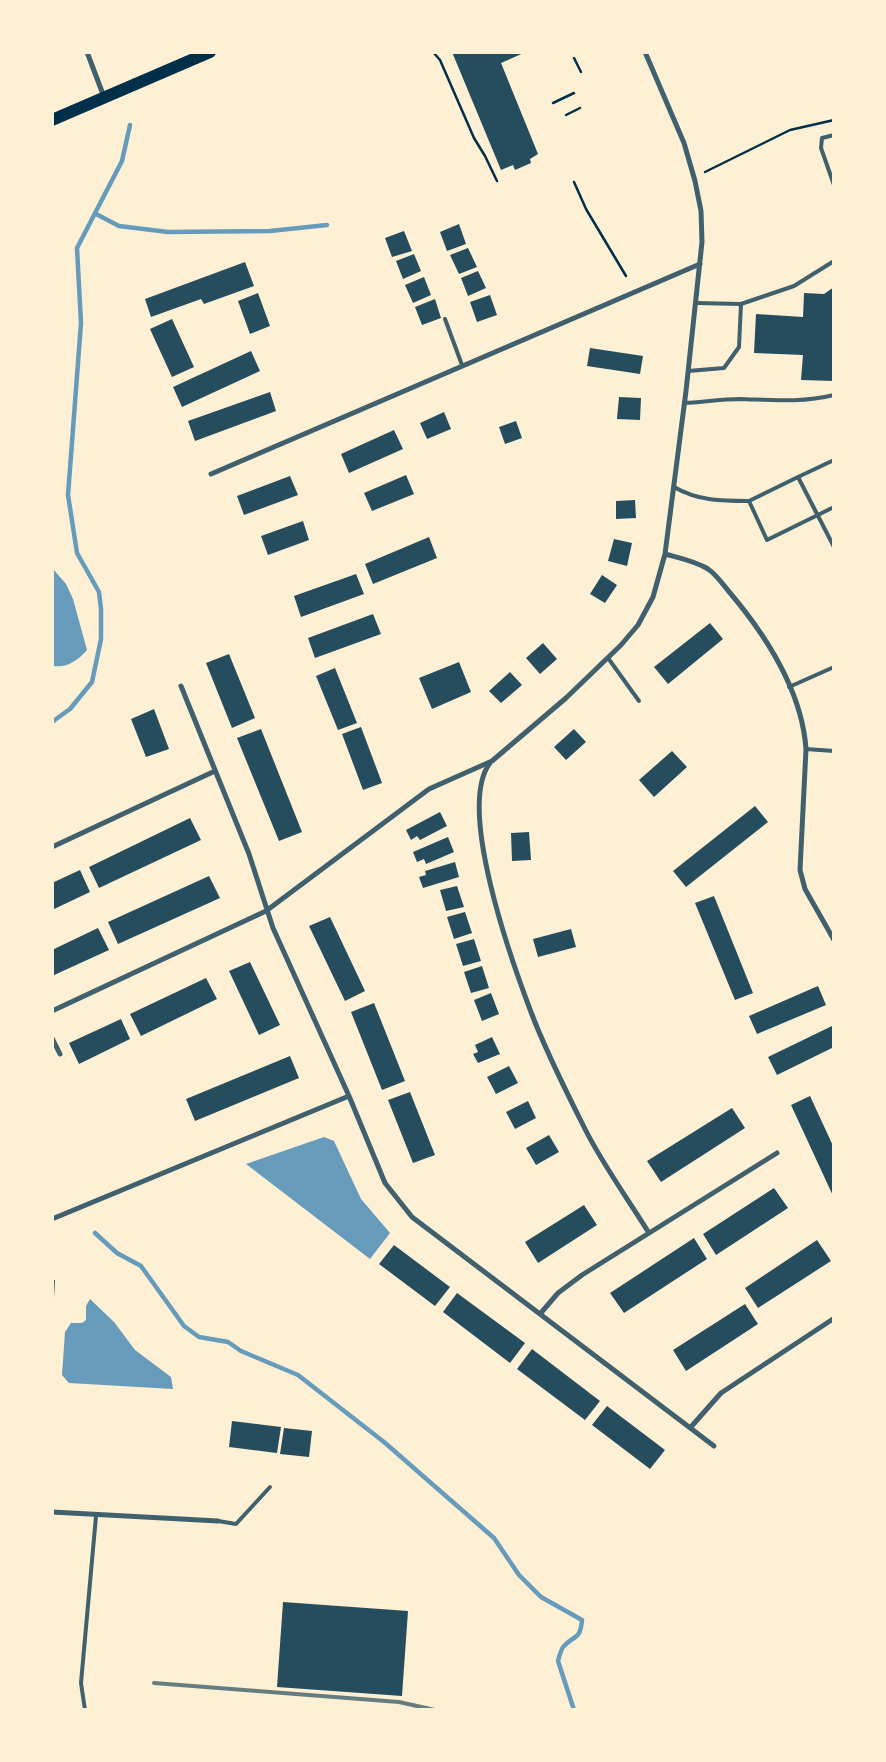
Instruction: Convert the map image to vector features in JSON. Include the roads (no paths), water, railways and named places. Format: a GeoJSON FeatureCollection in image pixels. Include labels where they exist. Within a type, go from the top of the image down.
{"type":"FeatureCollection","features":[{"type":"Feature","properties":{"kind":"main road"},"geometry":{"type":"LineString","coordinates":[[52,120],[210,52]]}},
{"type":"Feature","properties":{"kind":"street"},"geometry":{"type":"LineString","coordinates":[[88,52],[104,98]]}},
{"type":"Feature","properties":{"kind":"street"},"geometry":{"type":"LineString","coordinates":[[645,52],[684,143],[695,181],[701,212],[700,264],[696,303],[665,554],[653,597],[638,625],[608,658],[566,698],[492,761],[484,771],[480,783],[480,822],[484,858],[516,968],[537,1028],[586,1131],[649,1233]]}},
{"type":"Feature","properties":{"kind":"street"},"geometry":{"type":"LineString","coordinates":[[211,474],[700,264]]}},
{"type":"Feature","properties":{"kind":"street"},"geometry":{"type":"LineString","coordinates":[[665,554],[695,563],[714,574],[752,618],[772,652],[799,706],[805,729],[806,749],[799,851],[800,870],[805,888],[834,940]]}},
{"type":"Feature","properties":{"kind":"street"},"geometry":{"type":"LineString","coordinates":[[181,686],[249,854],[266,911],[349,1096],[385,1183],[394,1196],[412,1217],[714,1446]]}},
{"type":"Feature","properties":{"kind":"street"},"geometry":{"type":"LineString","coordinates":[[52,1011],[266,911],[429,789],[492,761]]}},
{"type":"Feature","properties":{"kind":"street"},"geometry":{"type":"LineString","coordinates":[[52,847],[215,770]]}},
{"type":"Feature","properties":{"kind":"street"},"geometry":{"type":"LineString","coordinates":[[52,1038],[60,1054]]}},
{"type":"Feature","properties":{"kind":"street"},"geometry":{"type":"LineString","coordinates":[[52,1219],[349,1096]]}},
{"type":"Feature","properties":{"kind":"street"},"geometry":{"type":"LineString","coordinates":[[540,1314],[566,1286],[777,1153]]}},
{"type":"Feature","properties":{"kind":"street"},"geometry":{"type":"LineString","coordinates":[[690,1428],[721,1393],[833,1319]]}},
{"type":"Feature","properties":{"kind":"street"},"geometry":{"type":"LineString","coordinates":[[52,1512],[218,1522]]}},
{"type":"Feature","properties":{"kind":"lane"},"geometry":{"type":"LineString","coordinates":[[834,135],[822,138],[821,148],[834,186]]}},
{"type":"Feature","properties":{"kind":"lane"},"geometry":{"type":"LineString","coordinates":[[696,303],[741,304],[794,286],[834,261]]}},
{"type":"Feature","properties":{"kind":"lane"},"geometry":{"type":"LineString","coordinates":[[688,371],[724,368],[739,347],[741,304]]}},
{"type":"Feature","properties":{"kind":"lane"},"geometry":{"type":"LineString","coordinates":[[444,319],[462,365]]}},
{"type":"Feature","properties":{"kind":"lane"},"geometry":{"type":"LineString","coordinates":[[684,403],[739,399],[794,401],[812,400],[834,395]]}},
{"type":"Feature","properties":{"kind":"lane"},"geometry":{"type":"LineString","coordinates":[[674,487],[687,495],[714,502],[749,501],[834,460]]}},
{"type":"Feature","properties":{"kind":"lane"},"geometry":{"type":"LineString","coordinates":[[798,477],[834,547]]}},
{"type":"Feature","properties":{"kind":"lane"},"geometry":{"type":"LineString","coordinates":[[749,501],[767,540],[834,507]]}},
{"type":"Feature","properties":{"kind":"lane"},"geometry":{"type":"LineString","coordinates":[[608,658],[639,701]]}},
{"type":"Feature","properties":{"kind":"lane"},"geometry":{"type":"LineString","coordinates":[[789,687],[834,667]]}},
{"type":"Feature","properties":{"kind":"lane"},"geometry":{"type":"LineString","coordinates":[[806,749],[834,751]]}},
{"type":"Feature","properties":{"kind":"lane"},"geometry":{"type":"LineString","coordinates":[[218,1522],[236,1524],[270,1487]]}},
{"type":"Feature","properties":{"kind":"lane"},"geometry":{"type":"LineString","coordinates":[[85,1710],[81,1683],[96,1516]]}},
{"type":"Feature","properties":{"kind":"water"},"geometry":{"type":"Polygon","coordinates":[[[53,569],[66,584],[73,599],[87,650],[72,663],[63,666],[53,666],[53,569]]]}},
{"type":"Feature","properties":{"kind":"water"},"geometry":{"type":"Polygon","coordinates":[[[324,1137],[334,1141],[361,1199],[390,1233],[370,1259],[246,1164],[324,1137]]]}},
{"type":"Feature","properties":{"kind":"water"},"geometry":{"type":"Polygon","coordinates":[[[90,1299],[114,1322],[135,1350],[171,1377],[173,1389],[69,1383],[62,1375],[65,1332],[71,1323],[82,1323],[86,1320],[86,1306],[90,1299]]]}},
{"type":"Feature","properties":{"kind":"waterway"},"geometry":{"type":"LineString","coordinates":[[52,722],[70,709],[92,682],[101,639],[99,592],[77,553],[68,495],[81,323],[77,248],[122,161],[130,125]]}},
{"type":"Feature","properties":{"kind":"waterway"},"geometry":{"type":"LineString","coordinates":[[96,214],[119,226],[168,232],[270,231],[327,225]]}},
{"type":"Feature","properties":{"kind":"waterway"},"geometry":{"type":"LineString","coordinates":[[95,1233],[117,1253],[141,1266],[184,1326],[199,1337],[228,1342],[241,1351],[298,1375],[384,1442],[494,1538],[519,1575],[541,1597],[582,1620],[580,1631],[563,1647],[558,1661],[574,1710]]}},
{"type":"Feature","properties":{"kind":"railway"},"geometry":{"type":"LineString","coordinates":[[154,1683],[399,1702],[435,1710]]}}]}
